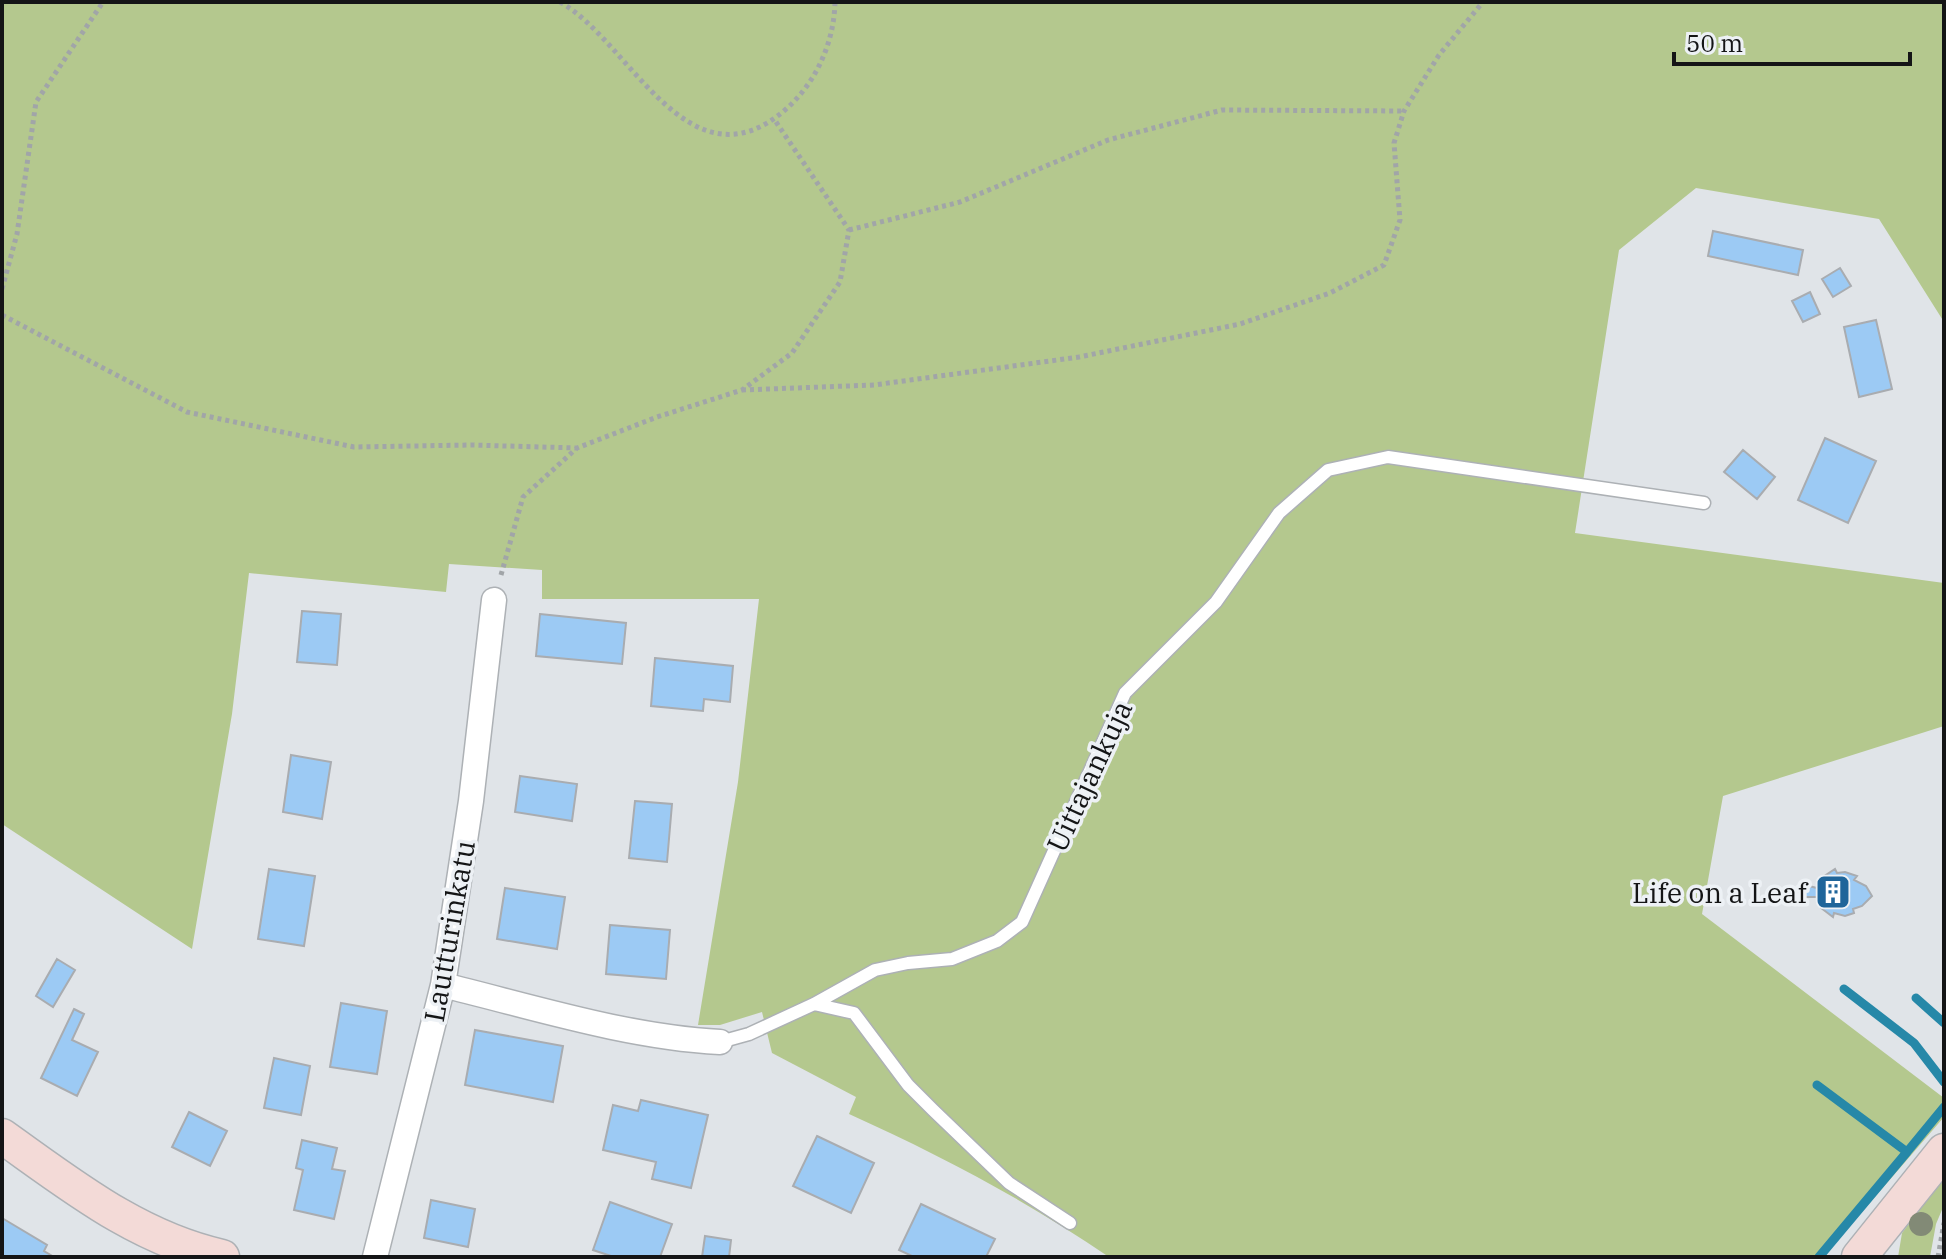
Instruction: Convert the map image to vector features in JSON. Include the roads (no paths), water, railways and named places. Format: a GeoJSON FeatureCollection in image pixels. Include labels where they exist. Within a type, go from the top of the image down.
{"type":"FeatureCollection","features":[{"type":"Feature","properties":{"kind":"street","name":"Lautturinkatu"},"geometry":{"type":"LineString","coordinates":[[375,1257],[443,985],[471,801],[494,600]]}},
{"type":"Feature","properties":{"kind":"street","name":"Uittajankuja"},"geometry":{"type":"LineString","coordinates":[[443,985],[609,1025],[695,1041],[720,1042]]}},
{"type":"Feature","properties":{"kind":"street"},"geometry":{"type":"LineString","coordinates":[[2,1136],[99,1206],[127,1222],[180,1245],[222,1257]]}},
{"type":"Feature","properties":{"kind":"street"},"geometry":{"type":"LineString","coordinates":[[1859,1257],[1944,1151]]}},
{"type":"Feature","properties":{"kind":"lane","name":"Uittajankuja"},"geometry":{"type":"LineString","coordinates":[[720,1042],[749,1034],[814,1004],[875,970],[952,959],[997,941],[1022,922],[1125,693],[1216,602],[1279,513],[1328,470],[1388,457],[1704,503]]}},
{"type":"Feature","properties":{"kind":"lane"},"geometry":{"type":"LineString","coordinates":[[814,1004],[854,1013],[908,1085],[933,1110],[1009,1183],[1070,1223]]}},
{"type":"Feature","properties":{"kind":"waterway"},"geometry":{"type":"LineString","coordinates":[[1844,989],[1914,1043],[1944,1082]]}},
{"type":"Feature","properties":{"kind":"waterway"},"geometry":{"type":"LineString","coordinates":[[1916,998],[1944,1023]]}},
{"type":"Feature","properties":{"kind":"waterway"},"geometry":{"type":"LineString","coordinates":[[1817,1085],[1907,1152],[1819,1257]]}},
{"type":"Feature","properties":{"kind":"waterway"},"geometry":{"type":"LineString","coordinates":[[1907,1152],[1944,1107]]}},
{"type":"Feature","properties":{"kind":"place","name":"Life on a Leaf"},"geometry":{"type":"Point","coordinates":[1833,892]}}]}
